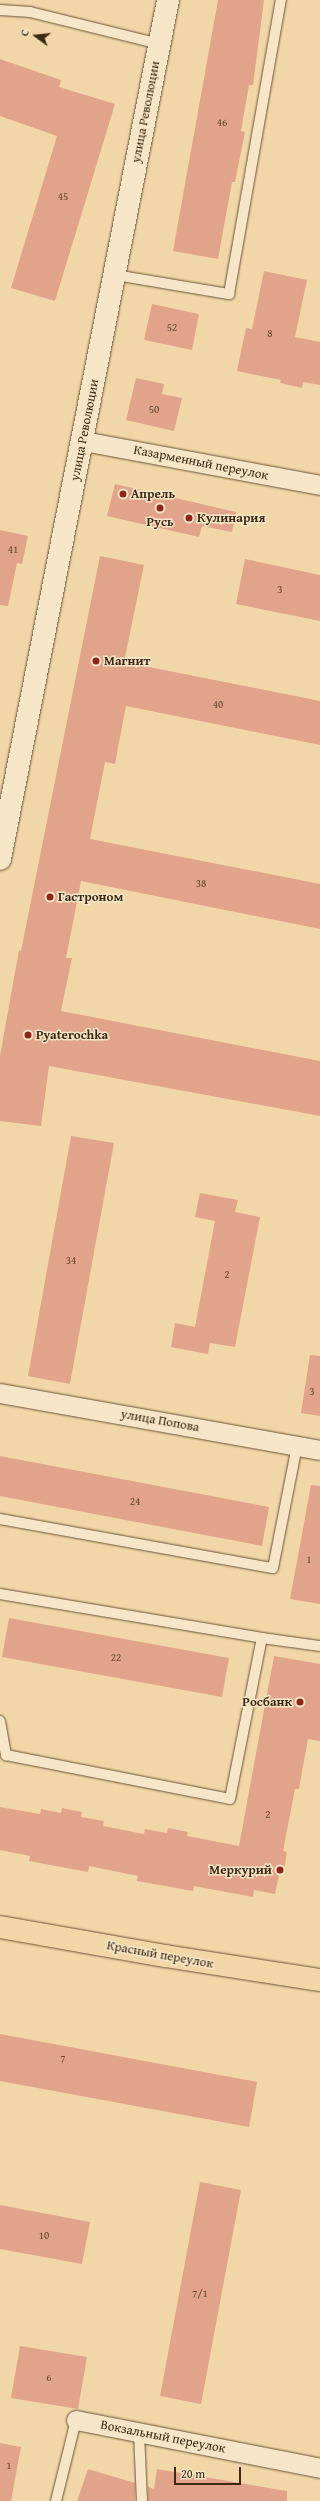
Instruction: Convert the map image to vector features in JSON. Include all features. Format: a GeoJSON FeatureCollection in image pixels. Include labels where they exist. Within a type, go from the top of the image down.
{"type":"FeatureCollection","features":[{"type":"Feature","properties":{"kind":"main road","name":"улица Революции"},"geometry":{"type":"LineString","coordinates":[[0,859],[83,442],[168,0]]}},
{"type":"Feature","properties":{"kind":"main road","name":"Красный переулок"},"geometry":{"type":"LineString","coordinates":[[0,1927],[165,1956],[320,1980]]}},
{"type":"Feature","properties":{"kind":"street","name":"Казарменный переулок"},"geometry":{"type":"LineString","coordinates":[[83,442],[320,486]]}},
{"type":"Feature","properties":{"kind":"street","name":"улица Попова"},"geometry":{"type":"LineString","coordinates":[[0,1392],[320,1450]]}},
{"type":"Feature","properties":{"kind":"street","name":"Вокзальный переулок"},"geometry":{"type":"LineString","coordinates":[[76,2420],[320,2468]]}},
{"type":"Feature","properties":{"kind":"lane"},"geometry":{"type":"LineString","coordinates":[[115,274],[229,294],[281,0]]}},
{"type":"Feature","properties":{"kind":"lane"},"geometry":{"type":"LineString","coordinates":[[0,10],[30,12],[159,44]]}},
{"type":"Feature","properties":{"kind":"lane"},"geometry":{"type":"LineString","coordinates":[[0,1519],[273,1568],[296,1446]]}},
{"type":"Feature","properties":{"kind":"lane"},"geometry":{"type":"LineString","coordinates":[[0,1594],[262,1638],[320,1646]]}},
{"type":"Feature","properties":{"kind":"lane"},"geometry":{"type":"LineString","coordinates":[[0,1721],[6,1755],[230,1799],[262,1638]]}},
{"type":"Feature","properties":{"kind":"lane"},"geometry":{"type":"LineString","coordinates":[[56,2501],[76,2420]]}},
{"type":"Feature","properties":{"kind":"lane"},"geometry":{"type":"LineString","coordinates":[[139,2432],[142,2501]]}},
{"type":"Feature","properties":{"kind":"building"},"geometry":{"type":"Polygon","coordinates":[[[218,0],[264,0],[253,85],[249,85],[241,131],[245,132],[235,182],[232,182],[218,259],[173,251],[218,0]]]}},
{"type":"Feature","properties":{"kind":"building"},"geometry":{"type":"Polygon","coordinates":[[[0,59],[61,80],[59,87],[115,104],[55,301],[11,288],[57,136],[0,116],[0,59]]]}},
{"type":"Feature","properties":{"kind":"building"},"geometry":{"type":"Polygon","coordinates":[[[264,271],[307,280],[295,337],[320,342],[320,385],[303,382],[302,388],[280,383],[281,380],[237,371],[246,328],[252,329],[264,271]]]}},
{"type":"Feature","properties":{"kind":"building"},"geometry":{"type":"Polygon","coordinates":[[[152,304],[199,314],[192,350],[144,340],[152,304]]]}},
{"type":"Feature","properties":{"kind":"building"},"geometry":{"type":"Polygon","coordinates":[[[136,378],[164,384],[162,394],[182,398],[174,431],[126,420],[136,378]]]}},
{"type":"Feature","properties":{"kind":"building"},"geometry":{"type":"Polygon","coordinates":[[[115,484],[236,512],[232,532],[202,526],[199,537],[107,516],[115,484]]]}},
{"type":"Feature","properties":{"kind":"building"},"geometry":{"type":"Polygon","coordinates":[[[0,530],[28,536],[22,564],[17,563],[8,606],[0,605],[0,530]]]}},
{"type":"Feature","properties":{"kind":"building"},"geometry":{"type":"Polygon","coordinates":[[[100,556],[144,565],[124,662],[320,701],[320,745],[126,706],[115,764],[105,762],[90,839],[320,884],[320,929],[81,881],[66,958],[72,958],[61,1011],[320,1061],[320,1116],[49,1066],[41,1126],[0,1121],[0,1056],[19,950],[21,951],[100,556]]]}},
{"type":"Feature","properties":{"kind":"building"},"geometry":{"type":"Polygon","coordinates":[[[245,559],[320,575],[320,621],[236,604],[245,559]]]}},
{"type":"Feature","properties":{"kind":"building"},"geometry":{"type":"Polygon","coordinates":[[[71,1136],[114,1143],[70,1384],[28,1376],[71,1136]]]}},
{"type":"Feature","properties":{"kind":"building"},"geometry":{"type":"Polygon","coordinates":[[[200,1193],[238,1200],[235,1212],[260,1217],[235,1347],[210,1343],[208,1354],[171,1347],[175,1323],[195,1327],[215,1221],[195,1217],[200,1193]]]}},
{"type":"Feature","properties":{"kind":"building"},"geometry":{"type":"Polygon","coordinates":[[[310,1355],[320,1356],[320,1416],[301,1413],[310,1355]]]}},
{"type":"Feature","properties":{"kind":"building"},"geometry":{"type":"Polygon","coordinates":[[[0,1456],[269,1507],[262,1546],[0,1496],[0,1456]]]}},
{"type":"Feature","properties":{"kind":"building"},"geometry":{"type":"Polygon","coordinates":[[[311,1485],[320,1486],[320,1604],[290,1599],[311,1485]]]}},
{"type":"Feature","properties":{"kind":"building"},"geometry":{"type":"Polygon","coordinates":[[[9,1618],[229,1658],[222,1697],[2,1657],[9,1618]]]}},
{"type":"Feature","properties":{"kind":"building"},"geometry":{"type":"Polygon","coordinates":[[[274,1656],[320,1664],[320,1741],[308,1739],[299,1789],[295,1789],[283,1851],[287,1852],[284,1871],[280,1870],[275,1894],[254,1890],[253,1897],[194,1886],[193,1891],[137,1881],[138,1876],[89,1866],[88,1872],[29,1861],[30,1856],[0,1850],[0,1807],[40,1814],[41,1809],[61,1813],[62,1808],[82,1812],[81,1817],[104,1821],[103,1826],[144,1834],[145,1829],[167,1833],[168,1828],[188,1832],[187,1836],[239,1846],[274,1656]]]}},
{"type":"Feature","properties":{"kind":"building"},"geometry":{"type":"Polygon","coordinates":[[[0,2034],[257,2082],[249,2127],[0,2081],[0,2034]]]}},
{"type":"Feature","properties":{"kind":"building"},"geometry":{"type":"Polygon","coordinates":[[[200,2182],[241,2190],[201,2404],[160,2396],[200,2182]]]}},
{"type":"Feature","properties":{"kind":"building"},"geometry":{"type":"Polygon","coordinates":[[[0,2205],[90,2222],[82,2264],[0,2249],[0,2205]]]}},
{"type":"Feature","properties":{"kind":"building"},"geometry":{"type":"Polygon","coordinates":[[[20,2346],[87,2357],[78,2409],[11,2398],[20,2346]]]}},
{"type":"Feature","properties":{"kind":"building"},"geometry":{"type":"Polygon","coordinates":[[[0,2443],[21,2447],[11,2501],[0,2501],[0,2443]]]}},
{"type":"Feature","properties":{"kind":"building"},"geometry":{"type":"Polygon","coordinates":[[[88,2469],[135,2483],[135,2501],[77,2501],[88,2469]]]}},
{"type":"Feature","properties":{"kind":"building"},"geometry":{"type":"Polygon","coordinates":[[[157,2469],[287,2491],[287,2501],[148,2501],[148,2487],[154,2489],[157,2469]]]}},
{"type":"Feature","properties":{"kind":"place","name":"Апрель"},"geometry":{"type":"Point","coordinates":[123,494]}},
{"type":"Feature","properties":{"kind":"place","name":"Русь"},"geometry":{"type":"Point","coordinates":[160,508]}},
{"type":"Feature","properties":{"kind":"place","name":"Кулинария"},"geometry":{"type":"Point","coordinates":[189,518]}},
{"type":"Feature","properties":{"kind":"place","name":"Магнит"},"geometry":{"type":"Point","coordinates":[96,661]}},
{"type":"Feature","properties":{"kind":"place","name":"Гастроном"},"geometry":{"type":"Point","coordinates":[50,897]}},
{"type":"Feature","properties":{"kind":"place","name":"Pyaterochka"},"geometry":{"type":"Point","coordinates":[28,1035]}},
{"type":"Feature","properties":{"kind":"place","name":"Росбанк"},"geometry":{"type":"Point","coordinates":[300,1702]}},
{"type":"Feature","properties":{"kind":"place","name":"Меркурий"},"geometry":{"type":"Point","coordinates":[280,1870]}}]}
